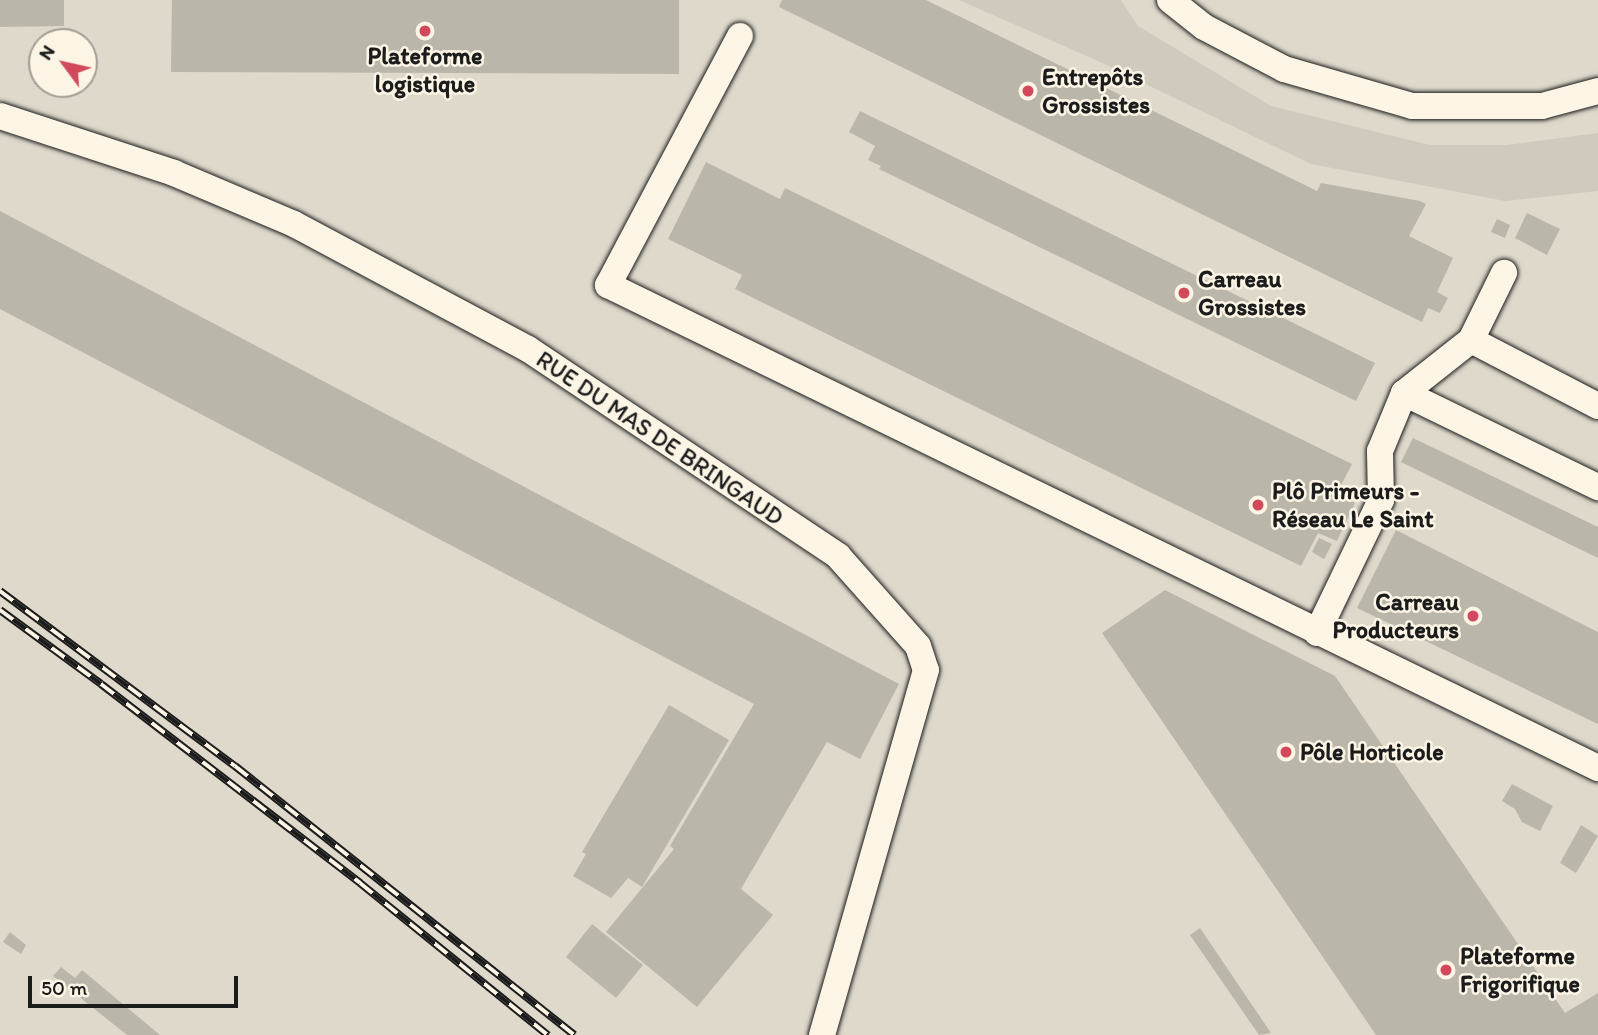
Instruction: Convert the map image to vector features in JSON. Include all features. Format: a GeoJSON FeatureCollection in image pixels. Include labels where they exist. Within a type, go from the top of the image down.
{"type":"FeatureCollection","features":[{"type":"Feature","properties":{"kind":"street"},"geometry":{"type":"LineString","coordinates":[[1170,0],[1204,27],[1284,69],[1412,106],[1542,106],[1598,91]]}},
{"type":"Feature","properties":{"kind":"street"},"geometry":{"type":"LineString","coordinates":[[740,36],[608,285],[1598,768]]}},
{"type":"Feature","properties":{"kind":"street","name":"RUE DU MAS DE BRINGAUD"},"geometry":{"type":"LineString","coordinates":[[0,116],[174,173],[294,224],[528,349],[838,556],[918,646],[926,670],[822,1035]]}},
{"type":"Feature","properties":{"kind":"street"},"geometry":{"type":"LineString","coordinates":[[1317,633],[1381,500],[1380,451],[1404,393],[1471,340],[1504,272]]}},
{"type":"Feature","properties":{"kind":"street"},"geometry":{"type":"LineString","coordinates":[[1471,340],[1598,406]]}},
{"type":"Feature","properties":{"kind":"street"},"geometry":{"type":"LineString","coordinates":[[1404,393],[1598,487]]}},
{"type":"Feature","properties":{"kind":"shaded area"},"geometry":{"type":"Polygon","coordinates":[[[0,0],[1598,0],[1598,1035],[0,1035],[0,0]]]}},
{"type":"Feature","properties":{"kind":"shaded area"},"geometry":{"type":"Polygon","coordinates":[[[959,0],[1121,0],[1138,26],[1271,106],[1430,145],[1507,145],[1598,133],[1598,191],[1505,201],[1311,164],[1098,61],[959,0]]]}},
{"type":"Feature","properties":{"kind":"building"},"geometry":{"type":"Polygon","coordinates":[[[0,0],[64,0],[64,26],[0,27],[0,0]]]}},
{"type":"Feature","properties":{"kind":"building","name":"Plateforme logistique"},"geometry":{"type":"Polygon","coordinates":[[[172,0],[679,0],[679,74],[171,72],[172,0]]]}},
{"type":"Feature","properties":{"kind":"building","name":"Entrepôts Grossistes"},"geometry":{"type":"Polygon","coordinates":[[[782,0],[926,0],[1317,191],[1321,183],[1420,201],[1426,204],[1409,236],[1453,258],[1437,292],[1448,298],[1440,313],[1428,308],[1422,322],[779,7],[782,0]]]}},
{"type":"Feature","properties":{"kind":"building","name":"Carreau Grossistes"},"geometry":{"type":"Polygon","coordinates":[[[860,111],[1375,363],[1356,401],[879,169],[881,166],[868,160],[875,146],[849,132],[860,111]]]}},
{"type":"Feature","properties":{"kind":"building"},"geometry":{"type":"Polygon","coordinates":[[[706,162],[780,199],[785,188],[1352,464],[1337,493],[1355,503],[1337,541],[1318,533],[1301,566],[735,289],[742,275],[668,239],[706,162]]]}},
{"type":"Feature","properties":{"kind":"building"},"geometry":{"type":"Polygon","coordinates":[[[0,211],[899,684],[860,759],[827,742],[741,889],[773,915],[697,1007],[606,932],[674,849],[670,846],[754,704],[0,309],[0,211]]]}},
{"type":"Feature","properties":{"kind":"building"},"geometry":{"type":"Polygon","coordinates":[[[1527,213],[1560,229],[1547,255],[1515,238],[1527,213]]]}},
{"type":"Feature","properties":{"kind":"building"},"geometry":{"type":"Polygon","coordinates":[[[1497,219],[1510,225],[1505,238],[1491,232],[1497,219]]]}},
{"type":"Feature","properties":{"kind":"building"},"geometry":{"type":"Polygon","coordinates":[[[1413,438],[1598,527],[1598,558],[1401,462],[1413,438]]]}},
{"type":"Feature","properties":{"kind":"building","name":"Carreau Producteurs"},"geometry":{"type":"Polygon","coordinates":[[[1396,530],[1598,632],[1598,724],[1357,608],[1396,530]]]}},
{"type":"Feature","properties":{"kind":"building"},"geometry":{"type":"Polygon","coordinates":[[[1319,538],[1332,544],[1324,559],[1312,552],[1319,538]]]}},
{"type":"Feature","properties":{"kind":"building"},"geometry":{"type":"Polygon","coordinates":[[[1165,590],[1335,676],[1565,1013],[1598,993],[1598,1035],[1376,1035],[1102,633],[1165,590]]]}},
{"type":"Feature","properties":{"kind":"building"},"geometry":{"type":"Polygon","coordinates":[[[669,705],[729,740],[642,887],[628,878],[611,898],[573,876],[586,854],[582,852],[669,705]]]}},
{"type":"Feature","properties":{"kind":"building"},"geometry":{"type":"Polygon","coordinates":[[[1512,784],[1553,806],[1540,831],[1522,822],[1515,809],[1502,801],[1512,784]]]}},
{"type":"Feature","properties":{"kind":"building"},"geometry":{"type":"Polygon","coordinates":[[[1581,825],[1598,836],[1576,873],[1560,863],[1581,825]]]}},
{"type":"Feature","properties":{"kind":"building"},"geometry":{"type":"Polygon","coordinates":[[[592,924],[643,965],[616,998],[566,957],[592,924]]]}},
{"type":"Feature","properties":{"kind":"building"},"geometry":{"type":"Polygon","coordinates":[[[1200,928],[1271,1033],[1259,1035],[1190,935],[1200,928]]]}},
{"type":"Feature","properties":{"kind":"building"},"geometry":{"type":"Polygon","coordinates":[[[10,932],[26,945],[21,954],[3,942],[10,932]]]}},
{"type":"Feature","properties":{"kind":"building"},"geometry":{"type":"Polygon","coordinates":[[[61,967],[75,978],[82,970],[160,1035],[127,1035],[53,976],[61,967]]]}},
{"type":"Feature","properties":{"kind":"railway"},"geometry":{"type":"LineString","coordinates":[[0,591],[235,766],[574,1035]]}},
{"type":"Feature","properties":{"kind":"railway"},"geometry":{"type":"LineString","coordinates":[[0,610],[360,883],[548,1035]]}},
{"type":"Feature","properties":{"kind":"place","name":"Plateforme logistique"},"geometry":{"type":"Point","coordinates":[425,31]}},
{"type":"Feature","properties":{"kind":"place","name":"Entrepôts Grossistes"},"geometry":{"type":"Point","coordinates":[1028,91]}},
{"type":"Feature","properties":{"kind":"place","name":"Carreau Grossistes"},"geometry":{"type":"Point","coordinates":[1184,293]}},
{"type":"Feature","properties":{"kind":"place","name":"Plô Primeurs - Réseau Le Saint"},"geometry":{"type":"Point","coordinates":[1258,505]}},
{"type":"Feature","properties":{"kind":"place","name":"Carreau Producteurs"},"geometry":{"type":"Point","coordinates":[1473,616]}},
{"type":"Feature","properties":{"kind":"place","name":"Pôle Horticole"},"geometry":{"type":"Point","coordinates":[1286,752]}},
{"type":"Feature","properties":{"kind":"place","name":"Plateforme Frigorifique"},"geometry":{"type":"Point","coordinates":[1446,970]}}]}
